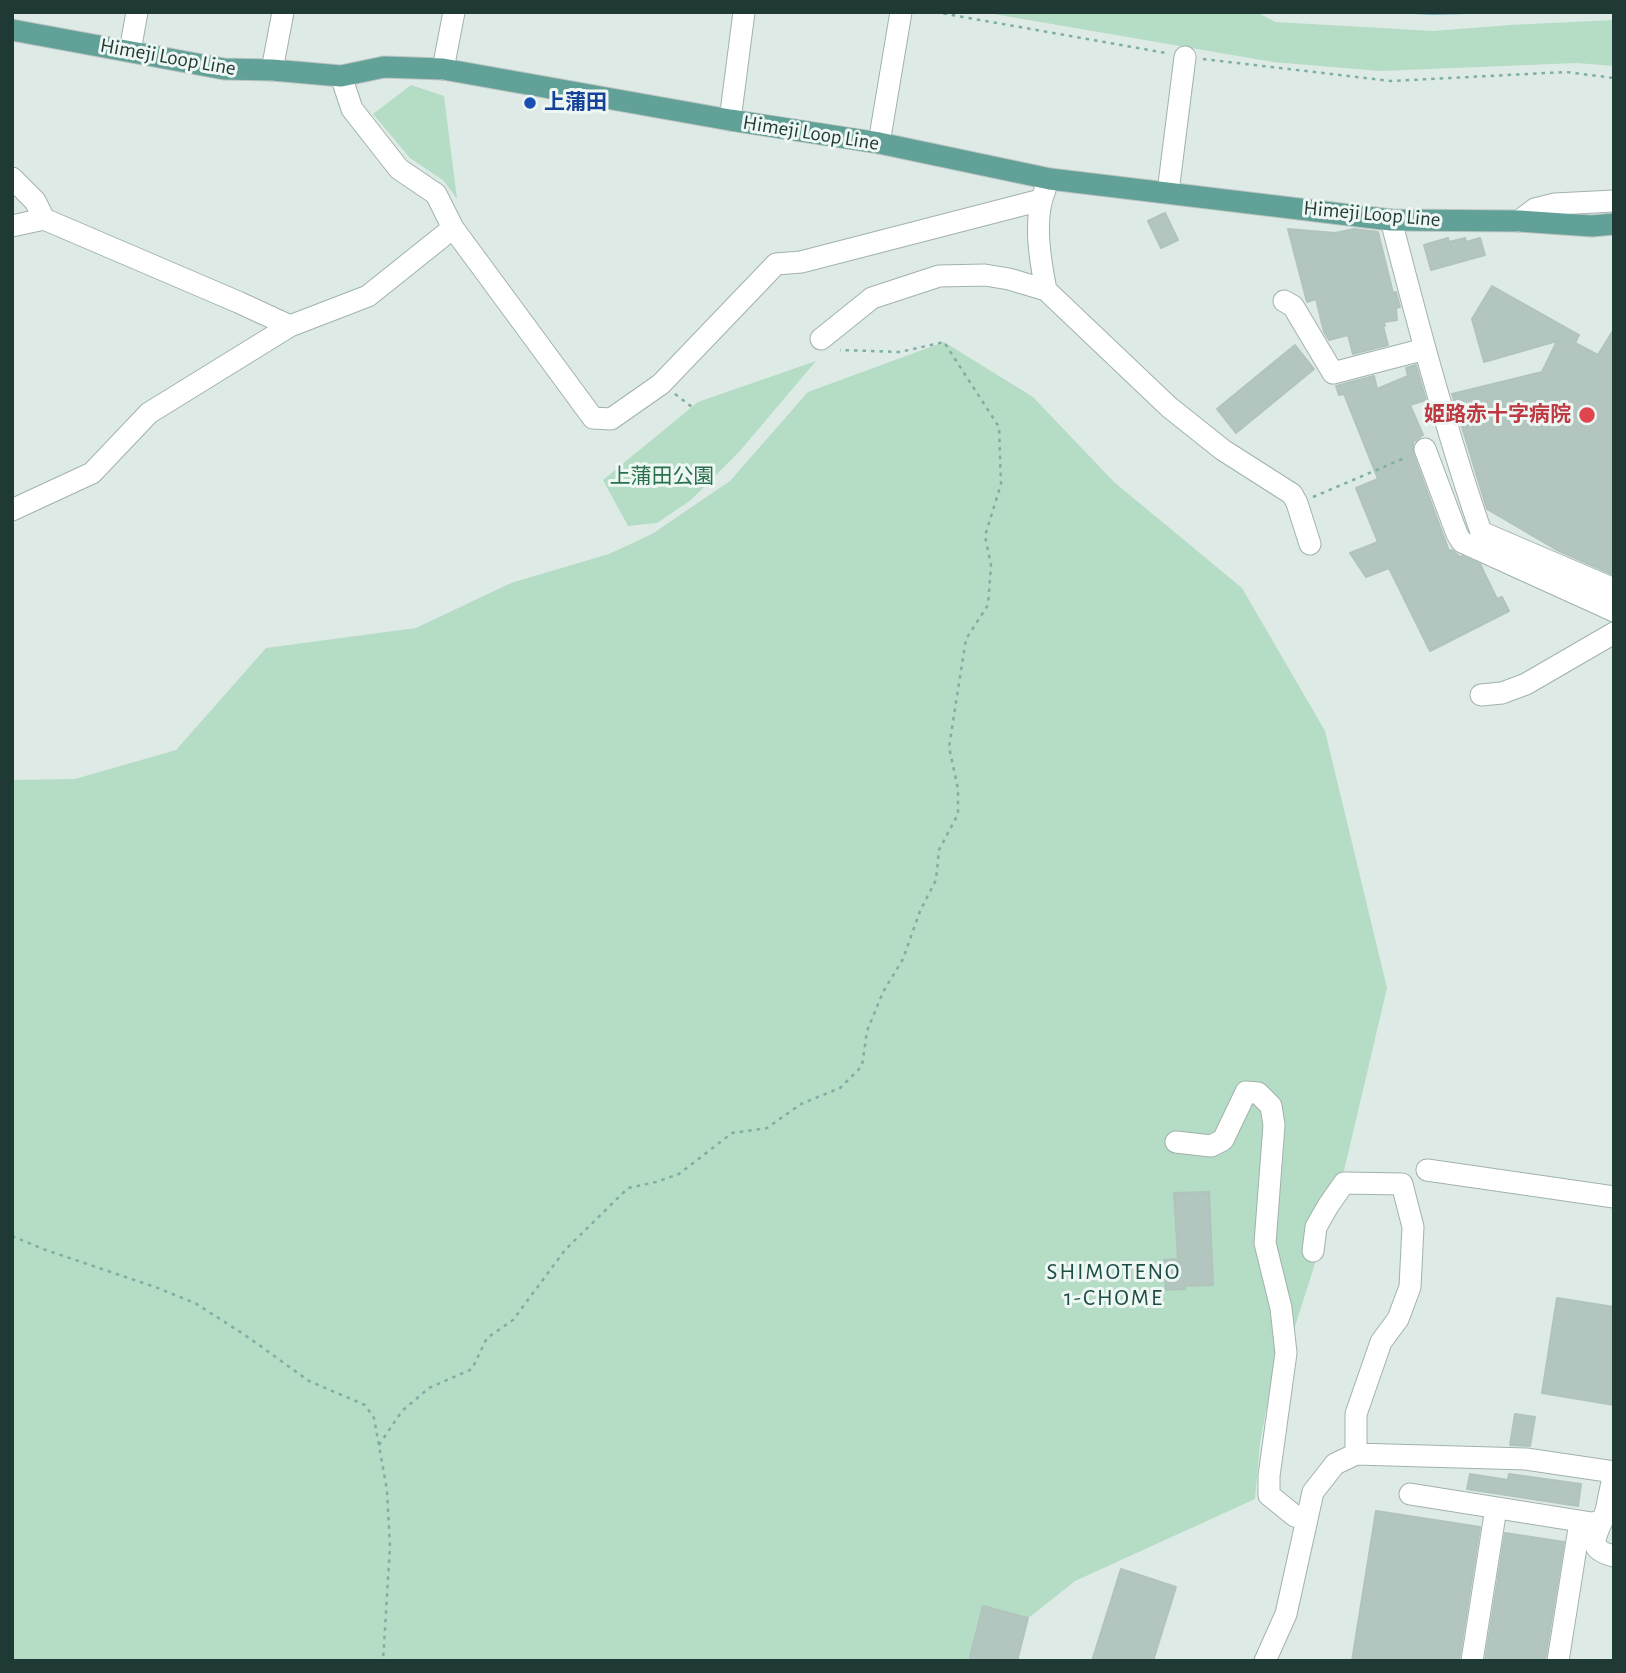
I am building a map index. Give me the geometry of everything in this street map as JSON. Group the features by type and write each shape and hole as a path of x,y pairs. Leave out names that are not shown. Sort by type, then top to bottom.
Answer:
{"main road":[{"name":"Himeji Loop Line","path":"12,30 224,69 341,76 384,67 443,69 879,144 1050,179 1391,220 1519,221 1592,226 1614,224"}],"street":[{"path":"130,51 137,12"},
{"path":"272,70 283,12"},
{"path":"443,69 454,12"},
{"path":"730,120 744,12"},
{"path":"879,144 901,12"},
{"path":"1168,192 1185,57"},
{"path":"341,76 352,109 399,169 436,194 453,228 593,418 611,419 661,384 776,264 801,262 1041,200"},
{"path":"12,178 35,201 44,219"},
{"path":"1046,290 1039,239 1041,200 1050,179"},
{"path":"1519,221 1535,209 1555,204 1614,201"},
{"path":"12,226 44,219 290,326"},
{"path":"1391,220 1457,461 1481,532 1614,589"},
{"path":"12,510 92,473 149,412 290,326 368,296 453,228"},
{"path":"821,339 872,298 940,276 985,275 1046,290 1169,407 1223,450 1292,494 1310,544"},
{"path":"1284,301 1293,306 1333,373 1425,349"},
{"path":"1425,449 1462,542 1614,611"},
{"path":"1482,695 1502,693 1526,684 1614,633"},
{"path":"1176,1143 1211,1146 1223,1140 1246,1091 1258,1093 1271,1106 1274,1125 1265,1243 1281,1308 1286,1353 1269,1476 1269,1495 1295,1516 1306,1519"},
{"path":"1427,1170 1614,1197"},
{"path":"1313,1251 1316,1227 1344,1183 1402,1184 1413,1227 1410,1287 1398,1320 1381,1342 1356,1414 1356,1454"},
{"path":"1265,1661 1286,1614 1312,1492 1335,1464 1356,1454 1526,1460 1614,1472 1606,1511 1595,1536 1601,1553 1614,1556"},
{"path":"1409,1494 1580,1522 1602,1521"},
{"path":"1472,1661 1496,1508"},
{"path":"1558,1661 1580,1522"}],"path":[{"path":"935,12 1185,57 1391,81 1566,72 1614,78"},
{"path":"379,1445 402,1411 429,1388 472,1369 487,1338 513,1320 565,1250 628,1188 679,1174 732,1133 767,1128 802,1104 840,1088 862,1066 867,1031 883,992 903,959 920,911 936,880 939,850 958,814 958,789 949,747 966,639 988,605 991,565 985,536 1001,484 999,427 944,341 900,352 840,350"},
{"path":"1297,503 1425,449"},
{"path":"12,1236 43,1250 195,1303 309,1381 365,1405 374,1418 387,1490 390,1547 383,1661"}],"green space":[{"path":"982,12 1257,12 1275,22 1433,31 1614,20 1614,66 1577,63 1380,71 1273,62"},
{"path":"411,85 444,96 457,199 444,181 410,158 373,114"},
{"path":"944,342 1033,397 1114,482 1242,588 1325,731 1387,988 1343,1175 1292,1336 1270,1390 1260,1443 1255,1499 1075,1581 982,1655 982,1661 12,1661 12,780 75,779 176,750 266,648 416,628 511,583 609,554 652,534 730,481 808,392"},
{"name":"上蒲田公園","path":"816,361 739,452 691,500 657,523 628,526 603,480 698,402"}],"water":[{"path":"1379,12 1543,12 1432,15"}],"building":[{"path":"1165,213 1178,240 1161,248 1148,221"},
{"path":"1288,229 1335,233 1354,229 1378,232 1393,293 1396,292 1400,307 1396,308 1397,320 1384,322 1388,345 1353,354 1348,335 1329,340 1324,332 1316,299 1307,302"},
{"path":"1448,238 1449,242 1465,238 1466,242 1480,238 1485,255 1431,270 1424,245"},
{"path":"1492,286 1579,335 1575,343 1598,355 1614,329 1614,575 1557,550 1487,509 1452,394 1542,372 1557,341 1484,362 1472,319"},
{"path":"1295,345 1314,369 1236,433 1217,409"},
{"path":"1416,365 1426,400 1410,405 1423,435 1413,442 1413,453 1449,551 1480,564 1497,599 1502,597 1509,611 1430,651 1389,568 1366,577 1350,553 1378,542 1356,488 1378,479 1344,394 1339,395 1336,386 1374,376 1377,389 1408,376 1406,368"},
{"path":"1209,1192 1213,1285 1166,1290 1164,1260 1178,1259 1174,1193"},
{"path":"1557,1298 1614,1307 1614,1405 1542,1393"},
{"path":"1515,1414 1535,1417 1530,1446 1510,1445"},
{"path":"1470,1474 1508,1480 1509,1474 1581,1484 1578,1506 1467,1489"},
{"path":"1376,1511 1480,1527 1459,1661 1352,1661"},
{"path":"1505,1533 1564,1542 1545,1661 1485,1661"},
{"path":"1121,1569 1176,1587 1153,1661 1092,1661"},
{"path":"983,1606 1028,1618 1017,1661 969,1661"}],"place":[{"name":"上蒲田","path":"530,103"},
{"name":"姫路赤十字病院","path":"1587,415"}],"district":[{"name":"SHIMOTENO 1-CHOME","path":"1114,1285"}]}
